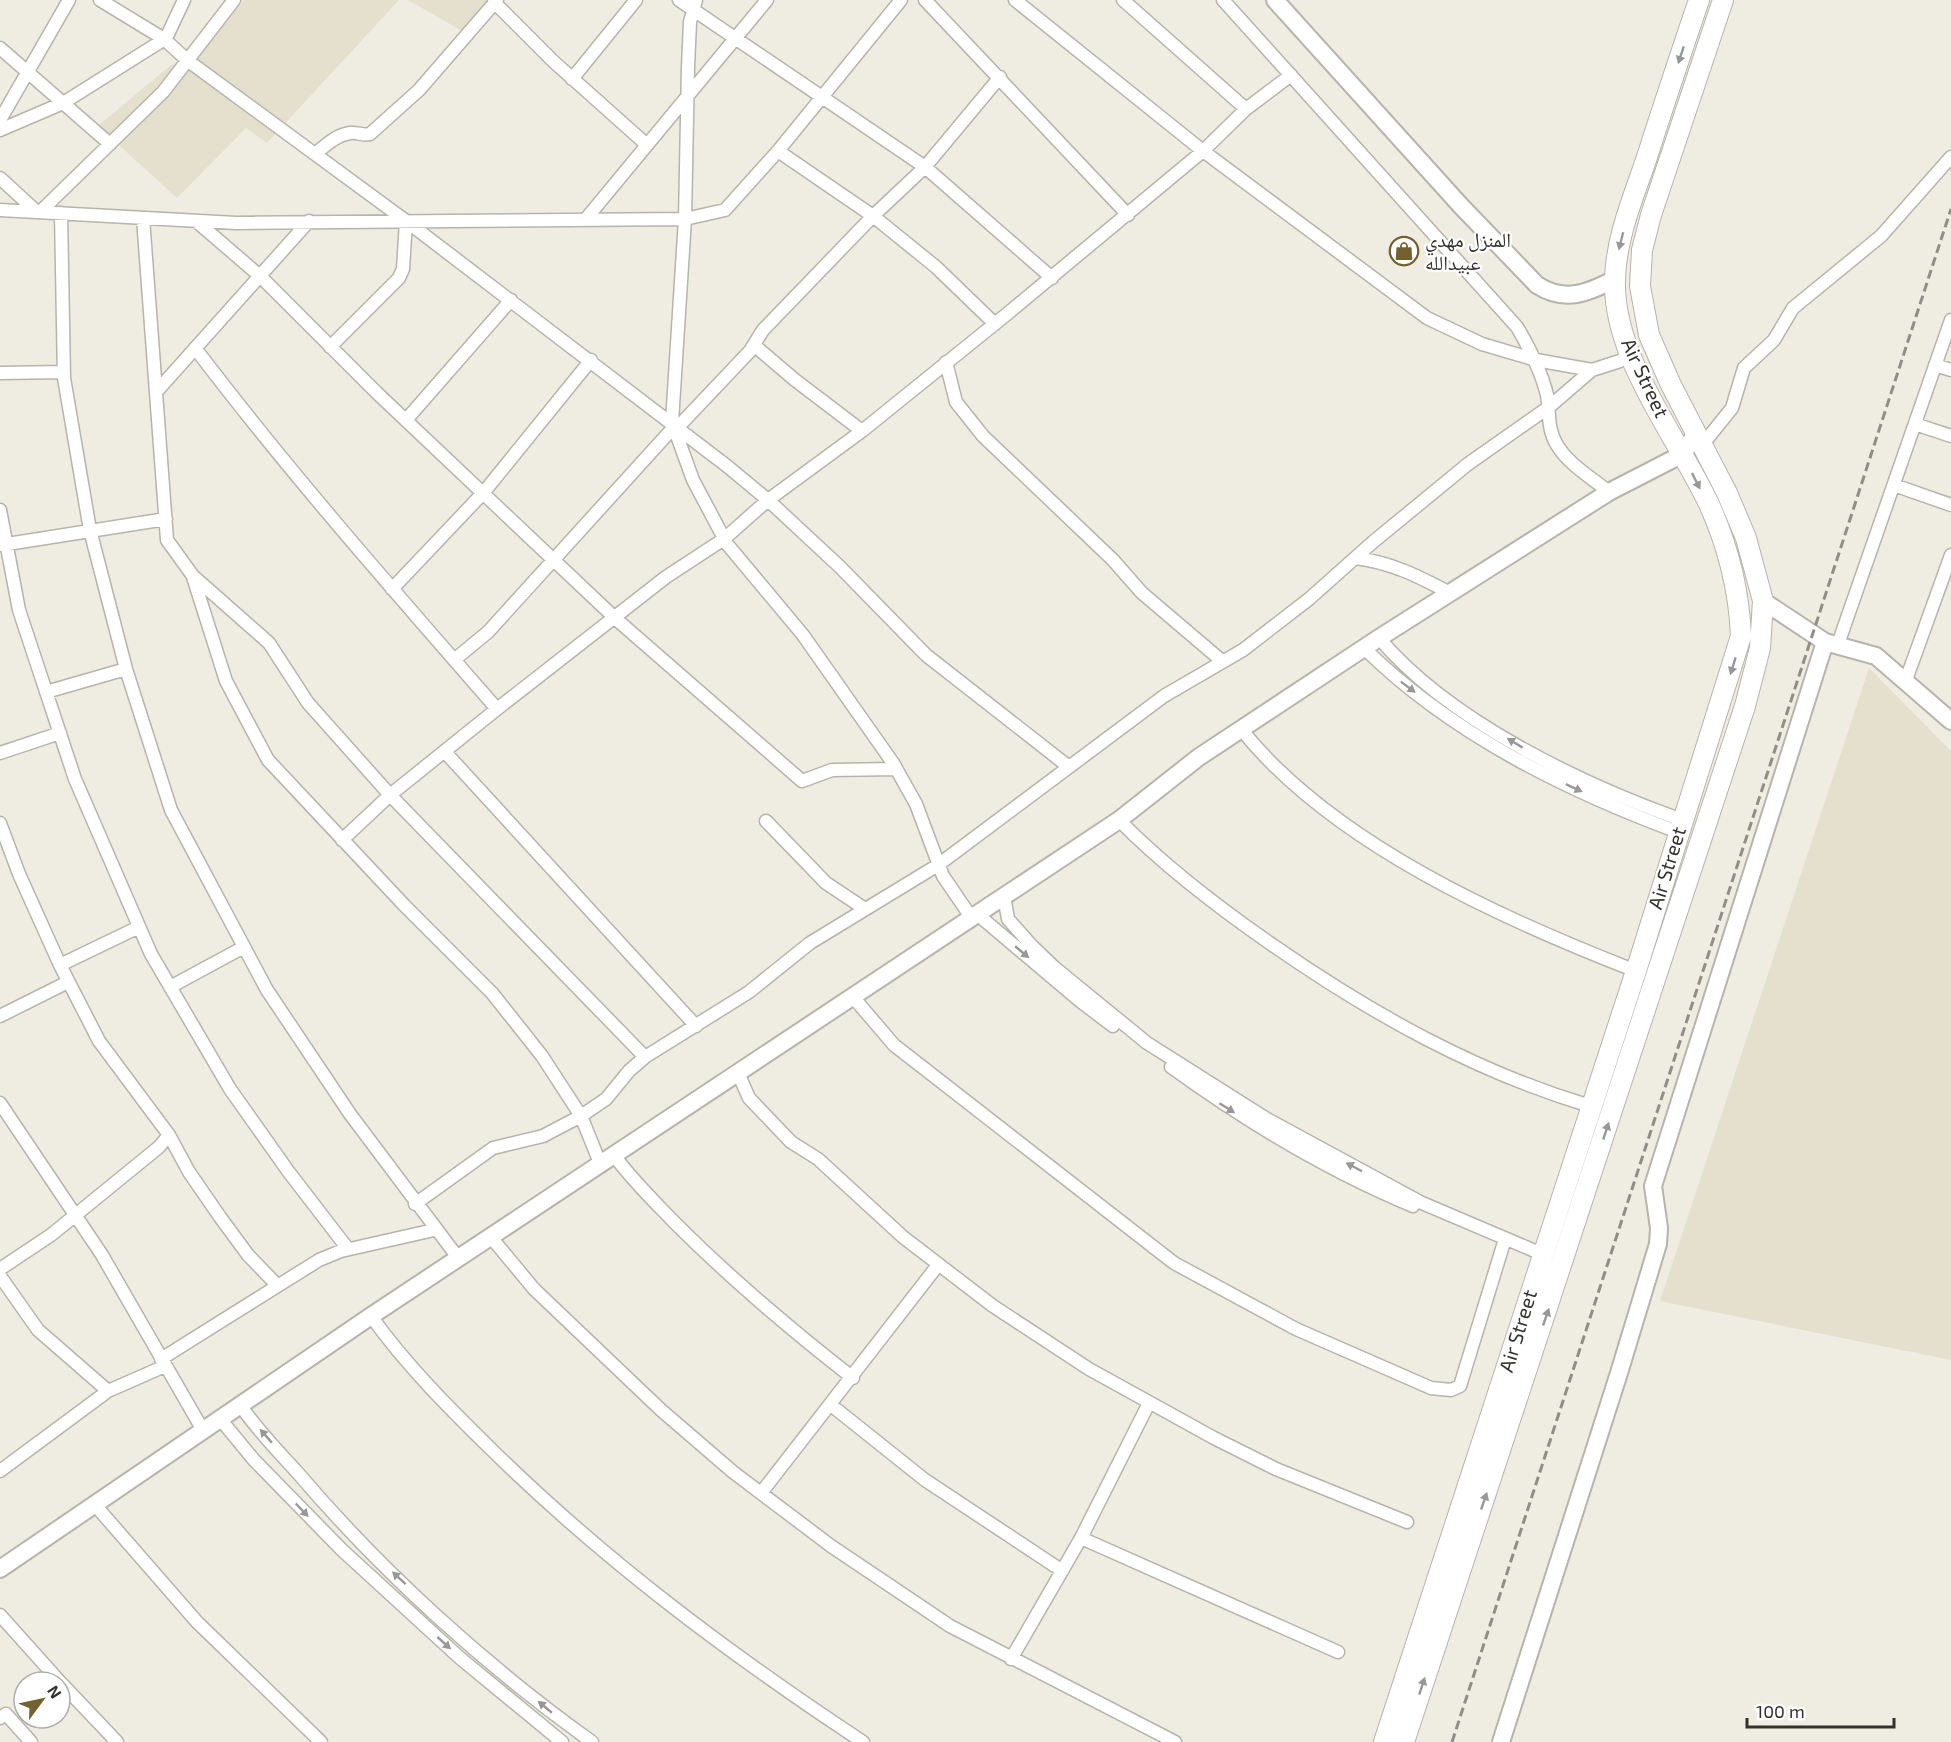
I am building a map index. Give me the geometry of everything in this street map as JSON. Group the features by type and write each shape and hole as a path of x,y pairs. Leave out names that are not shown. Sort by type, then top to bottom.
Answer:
{"main road":[{"name":"Air Street","path":"1384,1742 1636,971 1741,636 1738,588 1727,553 1709,505 1631,353 1622,327 1615,279 1628,213 1699,0"},
{"name":"Air Street","path":"1404,1742 1745,706 1760,648 1763,602 1746,538 1700,438 1666,376 1649,335 1643,309 1641,265 1651,215 1723,0"}],"street":[{"path":"0,120 69,0"},
{"path":"100,0 164,39 187,60 406,221 675,426 768,500 926,655 1069,767"},
{"path":"0,130 63,103 164,39 184,0"},
{"path":"39,212 163,92 234,0"},
{"path":"572,79 636,0"},
{"path":"679,0 694,5 736,38 821,98 925,167 1052,278"},
{"path":"585,220 767,0"},
{"path":"0,210 196,221 406,221 685,219 724,210 778,152 901,0"},
{"path":"925,0 1128,215"},
{"path":"1015,0 1203,151 1427,318 1482,344 1536,360 1592,370"},
{"path":"1123,0 1246,109"},
{"path":"1223,0 1517,327 1536,360 1549,406 1548,421 1558,448 1609,492"},
{"path":"1275,0 1461,206 1537,285 1548,292 1564,296 1588,293 1615,279"},
{"path":"315,154 336,137 351,132 364,136 370,134 419,90 496,1 572,79 647,145"},
{"path":"694,5 688,95 685,219 675,426 693,480 724,539 745,569 803,635 896,769 916,804 938,866 974,916 1080,1001 1220,1103 1286,1145 1396,1199 1483,1236 1503,1238"},
{"path":"0,48 110,144"},
{"path":"342,840 390,795 497,709 616,619 666,577 724,539 768,500 862,430 995,324 1203,151 1246,109 1291,75"},
{"path":"454,660 488,632 675,426 754,345 763,330 873,216 925,167 1000,77"},
{"path":"778,152 873,216 936,267 995,324"},
{"path":"0,1569 490,1236 1119,820 1199,757 1241,729 1609,492 1683,454 1732,408 1744,368 1774,340 1793,308 1881,236 1951,157"},
{"path":"0,178 39,212"},
{"path":"61,213 64,372 90,530 126,669 171,810 273,1000 350,1114 434,1230 459,1259"},
{"path":"143,218 167,540 193,576 269,643 308,703 390,795 645,1057"},
{"path":"196,221 260,276 330,347 616,619 802,781 832,770 896,769"},
{"path":"157,391 309,221"},
{"path":"330,347 399,278 403,269 406,221"},
{"path":"406,420 511,300"},
{"path":"1501,1742 1658,1244 1659,1228 1653,1186 1831,644 1894,485 1951,320"},
{"path":"754,345 795,380 862,430"},
{"path":"195,348 237,404 392,589 497,709"},
{"path":"415,1204 493,1148 543,1136 581,1116 606,1099 629,1071 645,1057 748,992 810,943 938,866 1164,696 1243,650 1300,606 1354,558 1468,464 1549,406 1592,370 1620,361 1631,353"},
{"path":"392,589 483,492 591,360"},
{"path":"946,362 956,402 983,436 1113,560 1142,593 1222,661"},
{"path":"1935,364 1951,370"},
{"path":"0,373 64,372"},
{"path":"1915,424 1951,436"},
{"path":"1894,485 1951,505"},
{"path":"0,510 3,545 19,610 46,692 75,779 139,927 170,987 237,1098 288,1171 348,1249"},
{"path":"3,545 166,519"},
{"path":"1906,680 1951,555"},
{"path":"1354,558 1401,568 1450,593"},
{"path":"193,576 226,681 246,723 268,760 342,840 492,993 542,1056 607,1158 772,1313 853,1378"},
{"path":"1763,602 1831,644 1876,656 1951,721"},
{"path":"1379,638 1406,667 1425,682 1529,751 1680,826"},
{"path":"1364,648 1418,694 1477,734 1564,783 1628,813 1680,826"},
{"path":"46,692 126,669"},
{"path":"1241,729 1264,758 1299,789 1407,864 1519,923 1636,971"},
{"path":"0,753 60,733"},
{"path":"445,752 696,1026"},
{"path":"1119,820 1149,851 1231,917 1354,999 1474,1063 1535,1089 1590,1106"},
{"path":"766,821 826,883 864,909"},
{"path":"0,824 19,874 60,966 99,1041 169,1135 189,1172 220,1217 248,1255 276,1284"},
{"path":"1004,896 1008,919 1031,945 1055,968 1147,1043 1266,1119 1422,1203 1542,1254"},
{"path":"60,966 139,927"},
{"path":"170,987 244,946"},
{"path":"0,1016 68,982"},
{"path":"853,997 894,1045 1174,1263 1296,1329 1431,1388 1451,1390 1460,1386 1503,1238"},
{"path":"738,1073 749,1098 791,1142 818,1159 887,1223 938,1265 1002,1312 1089,1369 1275,1469 1407,1522"},
{"path":"0,1102 4,1115 76,1215 119,1282 204,1432"},
{"path":"0,1269 76,1215 159,1147 169,1135"},
{"path":"0,1471 108,1392 163,1363 276,1284 319,1260 348,1249 434,1230"},
{"path":"490,1236 519,1273 550,1305 661,1410 761,1493 888,1586 950,1626 1175,1742"},
{"path":"761,1493 853,1378 938,1265"},
{"path":"0,1276 38,1330 108,1392"},
{"path":"371,1316 398,1352 448,1407 550,1506 598,1548 695,1626 863,1742"},
{"path":"1011,1659 1081,1538 1149,1403"},
{"path":"831,1405 924,1480 1061,1570"},
{"path":"242,1406 355,1538 471,1645 557,1717 592,1742"},
{"path":"221,1420 254,1460 342,1550 460,1658 562,1742"},
{"path":"94,1505 197,1622 321,1742"},
{"path":"1081,1538 1338,1652"},
{"path":"0,1615 49,1670"},
{"path":"72,1695 117,1742"},
{"path":"0,1718 6,1714 31,1742"}],"shaded area":[{"path":"244,0 399,0 267,143 246,128 177,198 98,126 171,65 188,63"},
{"path":"408,0 499,0 469,35"},
{"path":"1869,668 1951,751 1951,1360 1660,1301"}],"railway":[{"path":"1452,1742 1951,209"}],"place":[{"name":"المنزل مهدي عبيدالله","path":"1404,251"}]}
